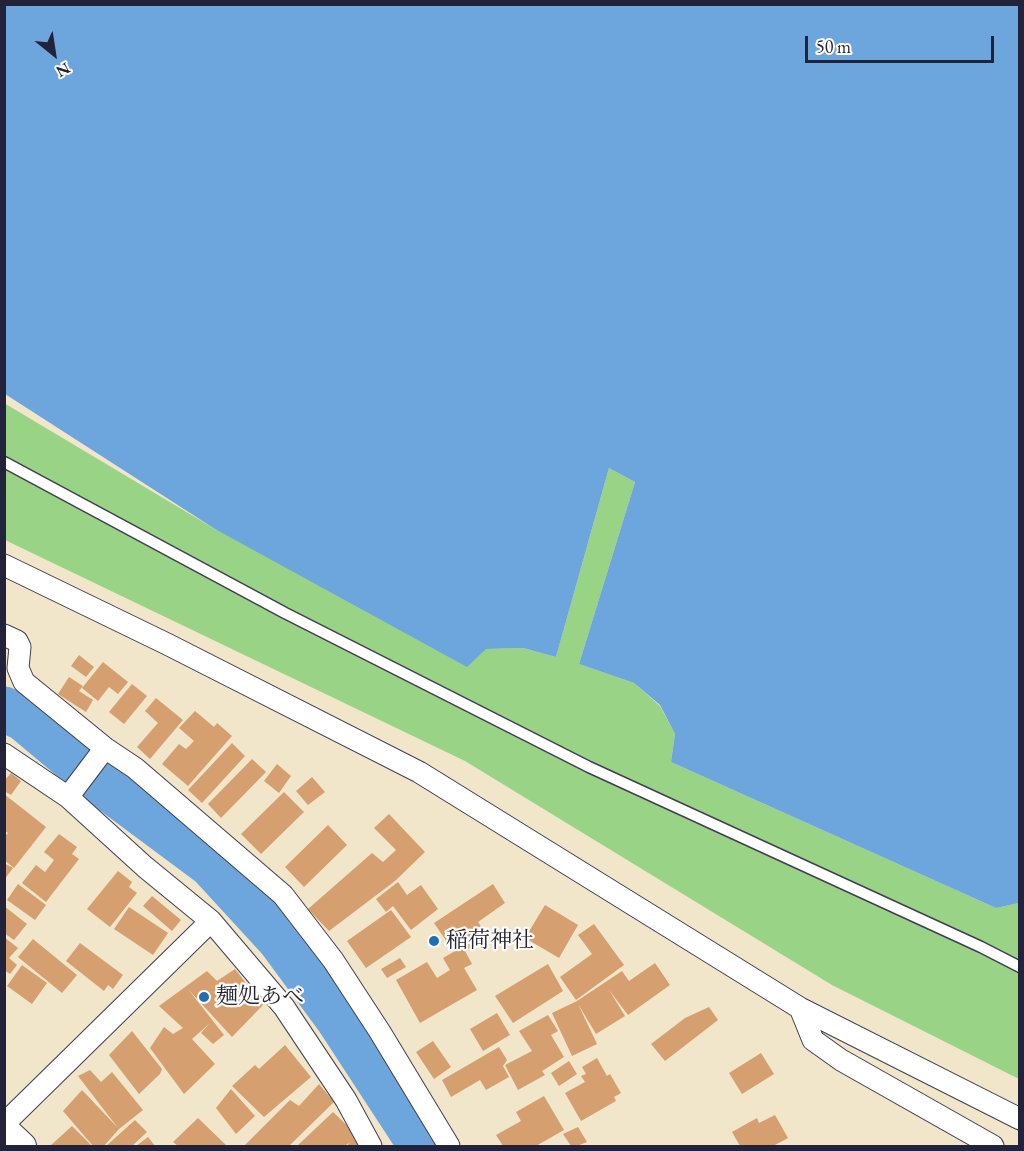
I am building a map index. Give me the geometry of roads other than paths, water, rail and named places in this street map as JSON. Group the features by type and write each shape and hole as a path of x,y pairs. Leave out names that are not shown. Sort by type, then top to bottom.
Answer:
{"street":[{"path":"4,565 167,644 419,772 800,1008 1020,1119"},
{"path":"4,635 17,641 20,647 18,668 24,682 105,748 135,768 283,895 333,960 449,1146"},
{"path":"68,797 105,748"},
{"path":"4,754 68,797 145,867 211,921 285,1007 346,1100 371,1146"},
{"path":"23,1146 4,1126 211,921"},
{"path":"800,1008 813,1040 840,1060 993,1146"}],"lane":[{"path":"4,462 285,612 589,766 970,942 1020,968"}],"water":[{"path":"4,5 1019,5 1019,903 996,908 671,762 675,734 660,705 634,683 579,664 635,482 609,468 556,657 523,648 486,649 467,667 215,529 5,394"}],"waterway":[{"path":"4,709 24,719 98,781 211,865 279,939 338,1019 421,1146"}],"place":[{"name":"稲荷神社","path":"434,941"},
{"name":"麺処あべ","path":"204,997"}]}
